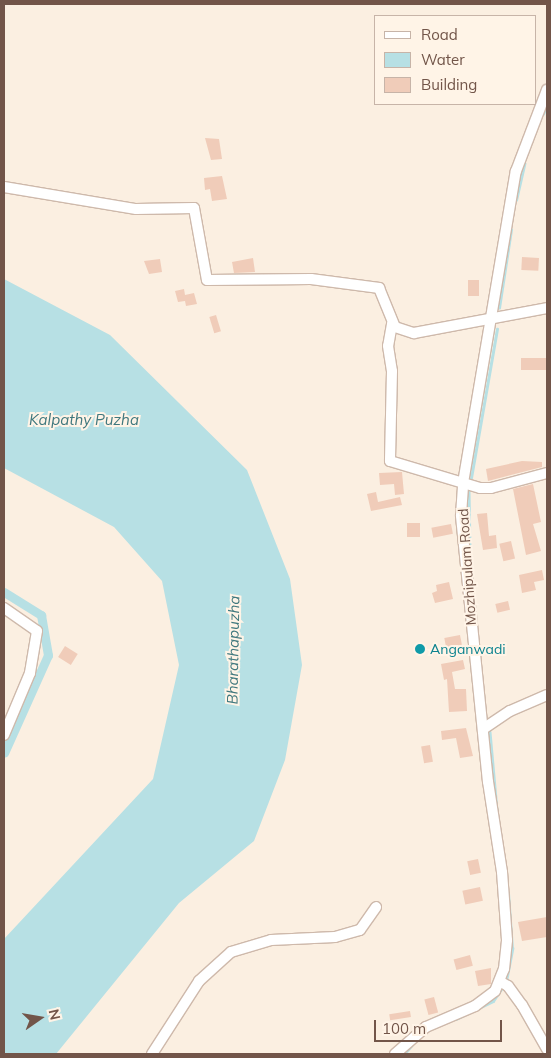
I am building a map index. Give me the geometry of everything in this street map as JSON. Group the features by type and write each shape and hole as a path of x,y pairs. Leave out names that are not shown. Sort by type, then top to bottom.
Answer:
{"street":[{"name":"Mozhipulam Road","path":"505,984 507,940 461,515 463,483 516,171 547,90"},
{"path":"4,187 136,209 194,208 207,280 311,279 380,288 395,327"},
{"path":"547,308 414,333 395,327 392,324 388,346 392,372 390,461 463,483 491,488 547,473"},
{"path":"4,608 37,631 30,673 4,735"},
{"path":"483,729 510,711 547,695"},
{"path":"152,1054 152,1048 199,981 231,952 271,940 335,937 360,930 376,907"},
{"path":"395,1054 402,1045 426,1026 476,1006 505,984 537,1026 547,1048"}],"water":[{"name":"Kalpathy Puzha","path":"4,279 110,335 247,470 290,579 302,665 285,760 254,841 179,903 56,1054 4,1054 4,939 153,779 179,665 162,581 114,527 4,468"}],"building":[{"path":"205,138 219,139 222,159 211,160"},
{"path":"222,176 227,199 212,201 210,189 205,190 204,178"},
{"path":"522,257 539,258 538,271 521,270"},
{"path":"253,258 255,272 234,273 232,262"},
{"path":"160,259 162,272 149,274 144,261"},
{"path":"468,280 479,280 479,296 468,296"},
{"path":"184,289 185,295 194,293 197,304 186,306 185,301 178,302 175,291"},
{"path":"216,315 221,331 214,333 209,317"},
{"path":"521,358 547,358 547,370 521,370"},
{"path":"522,461 542,462 542,467 488,481 486,469"},
{"path":"402,472 404,494 395,495 394,484 380,485 379,473"},
{"path":"533,484 541,522 533,524 541,551 526,555 513,489"},
{"path":"376,492 378,502 400,497 402,505 371,511 367,494"},
{"path":"487,513 489,536 496,535 497,548 483,550 477,514"},
{"path":"407,523 420,523 420,537 407,537"},
{"path":"451,524 453,534 433,538 431,528"},
{"path":"511,541 515,559 503,561 499,544"},
{"path":"542,570 544,580 534,582 536,590 522,593 519,575"},
{"path":"449,582 453,599 435,603 432,593 437,591 436,585"},
{"path":"508,601 510,610 497,613 495,604"},
{"path":"460,635 462,645 446,648 444,638"},
{"path":"65,646 78,654 71,665 58,657"},
{"path":"463,660 465,669 452,672 455,689 466,689 467,711 449,712 447,679 444,680 441,664"},
{"path":"466,728 473,756 460,758 456,738 442,740 441,731"},
{"path":"430,745 433,762 424,763 421,747"},
{"path":"478,859 481,873 470,875 467,861"},
{"path":"480,887 483,901 465,904 462,891"},
{"path":"547,917 547,937 522,941 518,922"},
{"path":"470,955 473,966 456,970 454,959"},
{"path":"491,968 491,984 478,986 475,971"},
{"path":"434,997 438,1012 428,1015 424,1000"},
{"path":"410,1011 411,1017 390,1020 389,1014"}],"waterway":[{"path":"543,114 547,105"},
{"path":"516,200 524,164"},
{"path":"499,308 511,230"},
{"path":"471,478 497,329"},
{"path":"469,492 470,551"},
{"path":"471,564 472,579"},
{"path":"4,592 41,615 48,655 4,753"},
{"path":"490,732 497,811"},
{"path":"506,981 512,949 508,893"},
{"path":"456,1019 493,1001 503,986"},
{"path":"404,1054 411,1046"}],"place":[{"name":"Anganwadi","path":"420,649"}],"water label":[{"name":"Bharathapuzha","path":"233,650"}]}
